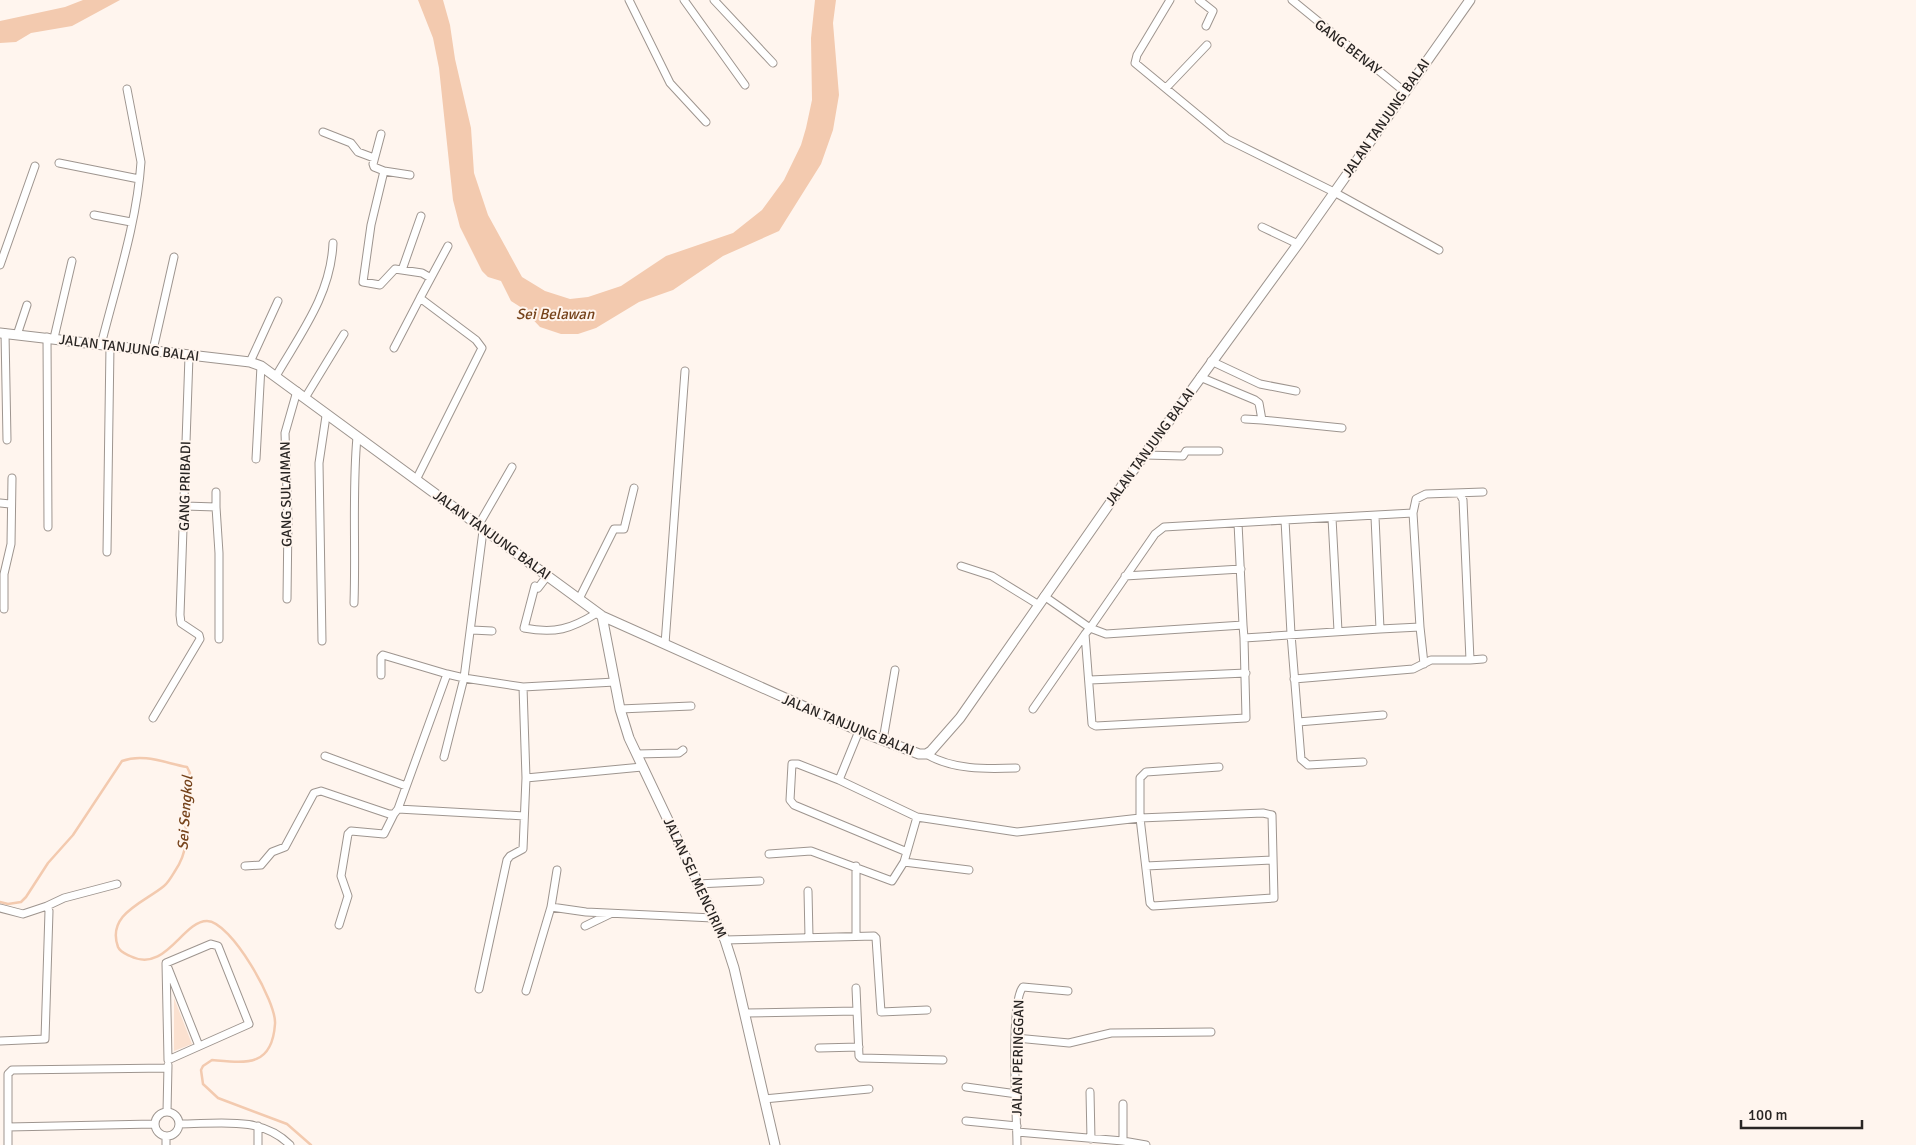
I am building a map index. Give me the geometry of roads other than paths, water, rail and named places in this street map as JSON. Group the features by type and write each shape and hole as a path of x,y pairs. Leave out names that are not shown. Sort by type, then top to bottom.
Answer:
{"street":[{"path":"629,0 670,83 706,122"},
{"path":"684,0 745,85"},
{"path":"714,0 773,63"},
{"path":"1170,0 1134,62 1227,138 1334,192 1439,250"},
{"path":"1199,0 1213,11 1206,26"},
{"name":"GANG BENAY","path":"1292,0 1405,92"},
{"name":"JALAN TANJUNG BALAI","path":"2,333 250,362 260,366 297,391 326,416 357,436 480,529 548,575 600,614 859,731 919,754 926,754 931,751 960,718 1044,596 1211,361 1298,244 1470,0"},
{"path":"1166,88 1207,44"},
{"path":"108,552 105,345 142,162 127,89"},
{"path":"323,132 352,143 358,152 374,158"},
{"path":"381,134 373,166 410,175"},
{"path":"59,163 139,179"},
{"path":"0,265 35,166"},
{"path":"384,170 371,225 363,282 380,285 393,270 422,273 429,277"},
{"path":"94,216 131,222"},
{"path":"402,270 421,216"},
{"path":"1262,227 1298,244"},
{"path":"276,376 321,300 329,275 332,243"},
{"path":"394,348 429,277 448,246"},
{"path":"153,350 174,257"},
{"path":"48,527 50,338 72,261"},
{"path":"416,480 482,348 476,340 420,298"},
{"path":"250,362 278,301"},
{"path":"17,334 27,305"},
{"path":"2,333 7,440"},
{"path":"305,398 344,334"},
{"name":"GANG PRIBADI","path":"153,718 200,641 199,635 181,622 180,615 189,356"},
{"path":"1211,361 1260,384 1296,391"},
{"path":"256,459 260,366"},
{"path":"665,644 685,371"},
{"path":"1200,377 1255,400 1259,403 1262,420"},
{"name":"GANG SULAIMAN","path":"287,599 288,519 285,433 297,391"},
{"path":"322,640 319,463 326,416"},
{"path":"1245,419 1342,428"},
{"path":"354,603 356,546 353,506 357,436"},
{"path":"1145,455 1182,456 1186,451 1219,451"},
{"path":"444,757 464,678 472,630 480,529 512,467"},
{"path":"4,609 4,574 11,544 10,504 12,478"},
{"path":"580,599 614,529 624,529 634,488"},
{"path":"216,492 219,553 219,639"},
{"path":"1424,664 1413,513 1416,499 1420,495 1483,492"},
{"path":"1460,494 1462,500 1470,660"},
{"path":"0,503 10,504"},
{"path":"185,506 216,507"},
{"path":"1033,709 1155,534 1164,527 1413,513"},
{"path":"1375,516 1380,629"},
{"path":"1332,518 1338,631"},
{"path":"1286,520 1291,634 1301,758 1304,763 1363,762"},
{"path":"1087,631 1092,724 1098,726 1244,718 1247,716 1238,522"},
{"path":"961,566 992,576 1039,605"},
{"path":"1125,576 1240,569"},
{"path":"548,575 538,588 535,586 524,628 566,629 600,614"},
{"path":"1044,596 1087,631 1106,634 1243,625"},
{"name":"JALAN SEI MENCIRIM","path":"600,614 620,709 637,754 724,940 746,1013 775,1145"},
{"path":"1244,638 1420,627"},
{"path":"472,630 492,631"},
{"path":"381,675 381,657 383,655 464,678 523,687 615,682"},
{"path":"1294,679 1413,669 1432,660 1482,659"},
{"path":"883,740 895,670"},
{"path":"1090,680 1246,673"},
{"path":"339,925 348,896 341,876 348,834 351,831 384,834 396,812 447,674"},
{"path":"479,989 507,860 522,849 526,778 523,687"},
{"path":"620,709 691,706"},
{"path":"1298,722 1382,715"},
{"path":"839,780 859,731"},
{"path":"637,754 679,753 683,750"},
{"path":"926,754 939,762 972,768 1016,768"},
{"path":"325,756 406,786"},
{"path":"907,852 794,804 790,800 791,767 795,763 839,780 917,817 1017,832 1140,818 1270,813 1273,817 1275,897 1272,900 1155,906 1150,903 1140,818 1139,787 1142,774 1146,772 1219,767"},
{"path":"526,778 642,767"},
{"path":"245,866 261,865 272,852 285,847 314,793 317,792 384,814 396,812 524,816"},
{"path":"769,854 811,851 856,866 892,881 904,862 917,817"},
{"path":"1146,866 1273,860"},
{"path":"904,862 969,870"},
{"path":"856,866 856,936"},
{"path":"526,991 551,907 557,870"},
{"path":"697,884 760,881"},
{"path":"0,908 24,914 64,898 117,884"},
{"path":"808,891 808,937"},
{"path":"0,1041 45,1039 47,906"},
{"path":"551,907 613,913 714,918"},
{"path":"585,926 613,913"},
{"path":"724,940 874,936 876,938 881,1012 927,1010"},
{"path":"8,1145 8,1074 12,1070 168,1064 199,1046 246,1028 250,1022 216,944 211,944 166,963"},
{"path":"166,963 199,1046"},
{"path":"166,963 167,1112"},
{"name":"JALAN PERINGGAN","path":"1017,1145 1015,1038 1018,996 1023,987 1068,991"},
{"path":"856,988 861,1058 943,1060"},
{"path":"746,1013 857,1011"},
{"path":"1015,1038 1069,1043 1111,1033 1211,1032"},
{"path":"819,1048 859,1047"},
{"path":"966,1087 1017,1094"},
{"path":"764,1099 869,1089"},
{"path":"1090,1092 1091,1139"},
{"path":"1123,1104 1123,1141"},
{"path":"167,1112 177,1117 179,1124 176,1132 166,1137 159,1134 154,1124 157,1117 167,1112"},
{"path":"966,1121 1146,1145"},
{"path":"8,1127 154,1124"},
{"path":"179,1124 258,1126 273,1130 290,1145"},
{"path":"258,1126 258,1145"},
{"path":"166,1137 166,1145"}],"water":[{"path":"83,0 120,0 72,26 31,33 16,42 0,43 0,21 65,7"},
{"name":"Sei Belawan","path":"418,0 443,0 471,128 474,173 488,215 522,277 545,291 570,299 588,297 621,286 666,256 733,233 762,210 784,180 801,145 806,128 812,100 811,38 815,0 836,0 833,23 839,95 833,130 821,164 779,231 723,256 673,290 639,302 596,328 578,334 561,334 540,327 522,308 511,301 501,281 488,277 482,271 460,227 453,200 439,68 433,38"}],"waterway":[{"name":"Sei Sengkol","path":"0,902 8,904 21,902 26,897 48,863 73,835 122,761 146,758 187,767 190,773 184,790 186,840 181,860 165,885 122,917 117,926 118,947 122,952 143,960 154,958 164,953 198,923 207,921 217,925 228,934 251,965 269,999 274,1014 273,1038 269,1049 255,1060 246,1062 212,1060 203,1066 201,1070 203,1084 218,1098 287,1124 311,1145"}]}
